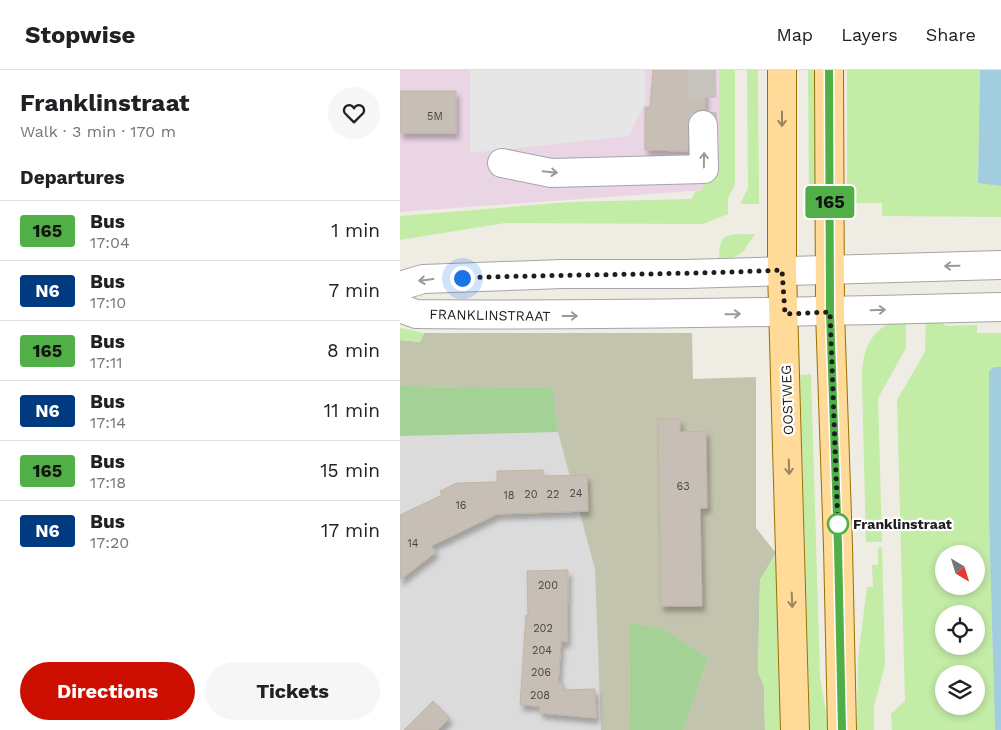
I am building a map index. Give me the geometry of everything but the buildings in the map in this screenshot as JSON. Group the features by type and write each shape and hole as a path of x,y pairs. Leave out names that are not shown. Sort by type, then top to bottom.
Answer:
{"main road":[{"name":"OOSTWEG","path":"782,70 782,270 785,314 795,730"},
{"path":"829,70 830,312 842,730"}],"street":[{"path":"502,163 551,173 704,169 703,125"},
{"path":"400,286 423,279 1001,265"},
{"name":"FRANKLINSTRAAT","path":"400,308 416,314 562,316 785,314 1001,307"}],"shaded area":[{"path":"400,70 719,70 720,189 400,212"},
{"path":"470,70 645,70 645,103 629,136 470,153"},
{"path":"424,333 692,333 693,379 756,377 756,528 776,553 760,580 758,672 764,686 765,730 683,730 708,658 664,629 629,623 630,730 601,730 595,569 558,432 553,388 400,386 400,340 420,342"},
{"path":"680,356 705,730 400,730 400,367"}],"green space":[{"path":"719,70 735,70 735,185 728,198 728,214 703,224 505,223 400,240 400,216 569,202 691,199 696,191 703,190 703,184 715,177 719,169"},
{"path":"747,70 758,70 759,204 740,204 748,188"},
{"path":"808,70 819,70 821,191 809,192"},
{"path":"847,70 980,70 978,182 1001,186 1001,217 882,216 882,203 847,203"},
{"path":"736,234 755,234 743,252 719,266 720,246 725,237"},
{"path":"906,316 906,348 878,398 882,542 866,542 862,369 867,348 877,332 884,326"},
{"path":"926,316 932,316 946,326 977,325 977,333 1001,333 1001,367 994,367 989,371 989,519 995,730 892,730 891,714 905,701 897,400 925,352"},
{"path":"400,328 424,333 420,342 400,340"},
{"path":"811,374 820,677 829,730 810,730 800,375"},
{"path":"400,386 553,388 558,432 400,436"},
{"path":"882,547 885,664 874,707 874,730 857,730 858,658 867,587 873,587 872,565 878,565 878,548"},
{"path":"776,553 779,561 784,730 765,730 764,686 758,672 760,580"},
{"path":"629,623 664,629 708,658 683,730 630,730"}],"water":[{"path":"980,70 1001,70 1001,186 978,183"},
{"path":"994,367 1001,367 1001,730 995,730 989,519 989,371"}],"tunnel":[{"path":"702,70 703,125"}],"bus line":[{"name":"165","path":"829,70 830,312 842,730"}],"place":[{"name":"Franklinstraat","path":"838,524"}],"route":[{"path":"462,278 562,274 686,274 782,270 785,314 830,312 838,528 838,524"}]}
